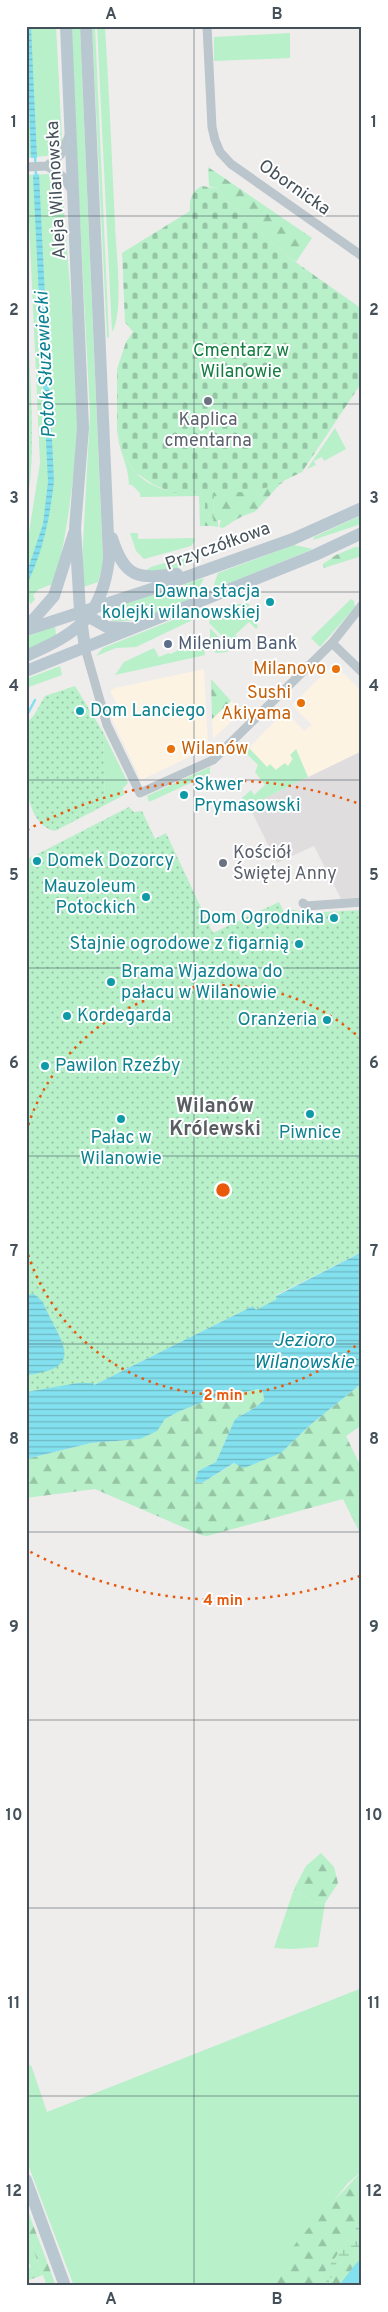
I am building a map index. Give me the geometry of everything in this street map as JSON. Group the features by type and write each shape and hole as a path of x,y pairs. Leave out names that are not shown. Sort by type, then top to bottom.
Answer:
{"main road":[{"name":"Aleja Wilanowska","path":"66,26 84,428 75,528 85,648"},
{"name":"Aleja Wilanowska","path":"86,26 109,528 108,570 97,606"},
{"name":"Przyczółkowa","path":"26,629 83,617 97,606 161,586 293,539 362,508"},
{"path":"26,629 54,596 75,528"},
{"path":"109,528 120,560 124,567 135,575 157,576 200,571"},
{"path":"26,671 316,556 362,533"},
{"path":"26,656 57,641 83,617 106,626 133,628"},
{"path":"26,2180 65,2286"}],"street":[{"name":"Obornicka","path":"207,26 214,140 220,152 231,164 362,256"},
{"path":"26,167 44,166 61,154 71,131"},
{"path":"44,166 62,176 74,194"},
{"path":"85,648 107,725 140,793 212,760 332,642 362,605"},
{"path":"332,642 362,672"},
{"path":"303,903 306,906 362,902"}],"shaded area":[{"path":"334,664 362,692 362,751 308,777 296,749 288,766 281,765 276,770 267,767 249,748 285,711 304,731 312,725 292,705"},
{"path":"204,669 208,743 203,745 204,750 141,780 109,713 109,708 117,704 110,691 115,688"},
{"path":"231,701 242,711 213,739 212,719"},
{"path":"362,751 362,897 341,899 314,846 277,863 249,806"}],"green space":[{"path":"26,26 56,26 62,141 55,155 26,158"},
{"path":"70,26 80,26 103,563 98,582 83,587 82,564 90,414"},
{"path":"92,26 95,26 109,338 107,337"},
{"path":"97,26 105,26 118,265 118,311 112,332"},
{"path":"290,33 290,58 214,61 214,37"},
{"path":"208,167 312,238 296,262 226,200 219,189 209,186"},
{"path":"51,174 61,182 63,195 74,344 77,434 69,510 58,566 53,584 39,589 33,595 35,599 31,604 29,601 26,602 26,552 40,463 27,175"},
{"name":"Cmentarz w Wilanowie","path":"202,186 219,189 226,200 287,256 362,309 362,382 302,472 273,486 249,492 214,492 213,526 205,526 205,493 174,493 154,485 135,472 123,454 117,430 117,369 126,342 133,332 125,322 122,253 190,211 192,196"},
{"path":"26,348 29,348 32,449 26,510"},
{"path":"335,428 346,449 324,461 322,457 314,461 316,465 307,469"},
{"path":"117,430 128,462 147,482 159,488 172,491 205,493 205,526 200,526 199,496 140,497 140,493 132,485 129,485"},
{"path":"284,481 254,512 238,518 223,528 219,527 221,520 218,520 218,527 213,526 214,492 258,489"},
{"path":"362,515 362,524 313,540 314,537"},
{"path":"130,533 138,533 138,539 194,538 195,541 191,546 144,559 136,551"},
{"path":"294,545 313,549 212,590 218,573"},
{"path":"355,547 362,547 362,556 324,568 323,564 336,555"},
{"path":"194,554 199,561 168,571 143,572 151,567"},
{"path":"204,578 198,590 198,595 164,610 138,619 125,621 113,621 104,617 116,607"},
{"path":"351,599 354,601 355,607 320,647 311,638"},
{"path":"244,603 249,604 258,627 256,629 249,622 235,635 239,640 232,646 209,623 213,613 218,608"},
{"path":"203,608 203,615 136,647 116,648 96,656 103,648"},
{"path":"55,626 56,635 26,651 26,637"},
{"path":"210,628 231,649 227,652 216,653 210,647"},
{"path":"196,640 196,644 189,647 190,651 204,648 205,655 115,675 124,662 154,648 159,657 171,654"},
{"path":"60,666 62,675 26,688 26,679"},
{"path":"211,679 231,701 212,719"},
{"path":"75,686 103,732 105,805 55,831 43,825 35,815 30,801 25,768 26,724 34,715 45,696"},
{"path":"103,732 128,783 123,788 124,795 105,805"},
{"path":"249,748 267,767 270,764 276,770 285,763 288,766 293,759 290,755 296,749 308,777 249,806 242,798 251,790 254,795 265,785 255,772 258,765 245,752"},
{"path":"210,767 210,774 149,802 147,796"},
{"path":"129,807 134,812 142,811 155,839 166,833 213,933 279,902 284,912 290,909 307,913 362,910 362,1252 276,1295 278,1299 256,1311 253,1306 94,1385 26,1392 26,860"},
{"path":"362,1383 362,1425 346,1436 362,1469 362,1537 343,1499 207,1536 95,1489 26,1498 26,1459 91,1443 140,1439 165,1419 211,1399 240,1391 258,1389 263,1392 264,1400 235,1419 216,1462 198,1471 195,1482 202,1483 235,1463 281,1453 309,1426"},
{"path":"321,1853 334,1867 338,1883 325,1903 312,1902 294,1889 306,1866"},
{"path":"294,1889 312,1902 325,1903 318,1947 274,1948"},
{"path":"362,1988 362,2171 348,2183 266,2286 74,2286 26,2159 26,2067 31,2065 47,2112"},
{"path":"362,2171 362,2220 315,2286 266,2286 301,2236"},
{"path":"26,2206 56,2286 47,2286 43,2275 26,2281 26,2273 40,2268 26,2230"},
{"path":"362,2220 362,2254 342,2261 329,2281 329,2286 315,2286"},
{"path":"26,2230 40,2268 26,2273 26,2269 31,2267 26,2256"},
{"path":"362,2254 362,2286 329,2286 329,2281 342,2261"}],"water":[{"path":"26,26 31,26 37,158 31,158"},
{"path":"39,174 54,481 45,534 33,572 27,584 26,575 43,524 48,482 33,175"},
{"name":"Jezioro Wilanowskie","path":"362,1252 362,1383 309,1426 281,1453 244,1468 234,1463 202,1483 195,1482 198,1471 216,1462 235,1419 264,1400 263,1392 258,1389 211,1399 180,1411 165,1419 157,1431 140,1439 91,1443 26,1459 26,1392 78,1383 93,1383 94,1385 253,1306 256,1310 277,1299 276,1296"},
{"path":"34,1294 42,1301 62,1342 64,1352 63,1360 57,1366 45,1372 26,1375 26,1295"}],"waterway":[{"name":"Potok Służewiecki","path":"35,155 36,177"},
{"name":"Potok Służewiecki","path":"26,717 35,700"},
{"path":"348,2286 362,2268"}],"place":[{"name":"Kaplica cmentarna","path":"208,401"},
{"name":"Dawna stacja kolejki wilanowskiej","path":"270,602"},
{"name":"Milenium Bank","path":"168,644"},
{"name":"Milanovo","path":"336,669"},
{"name":"Sushi Akiyama","path":"301,703"},
{"name":"Dom Lanciego","path":"80,711"},
{"name":"Wilanów","path":"171,749"},
{"name":"Skwer Prymasowski","path":"184,795"},
{"name":"Domek Dozorcy","path":"37,861"},
{"name":"Kościół Świętej Anny","path":"223,863"},
{"name":"Mauzoleum Potockich","path":"146,897"},
{"name":"Dom Ogrodnika","path":"334,918"},
{"name":"Stajnie ogrodowe z figarnią","path":"299,944"},
{"name":"Brama Wjazdowa do pałacu w Wilanowie","path":"111,982"},
{"name":"Kordegarda","path":"67,1016"},
{"name":"Oranżeria","path":"327,1020"},
{"name":"Pawilon Rzeźby","path":"45,1066"},
{"name":"Piwnice","path":"310,1114"},
{"name":"Pałac w Wilanowie","path":"121,1119"}],"district":[{"name":"Wilanów Królewski","path":"215,1118"}]}
